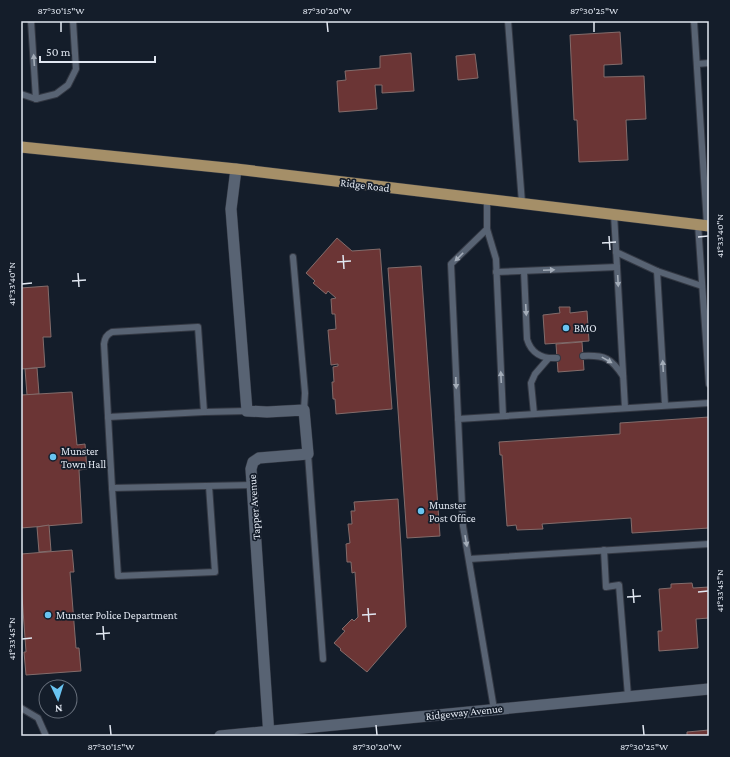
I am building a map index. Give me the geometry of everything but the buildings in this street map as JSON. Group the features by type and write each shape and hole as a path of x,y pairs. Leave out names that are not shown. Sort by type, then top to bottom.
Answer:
{"main road":[{"name":"Ridge Road","path":"21,147 236,169 705,225"}],"street":[{"path":"236,169 231,209 247,411 268,412 304,410 308,454"},
{"name":"Tapper Avenue","path":"269,734 251,469 253,462 259,458 308,454"},
{"name":"Ridgeway Avenue","path":"220,736 269,734 494,709 709,689"}],"lane":[{"path":"31,21 36,98"},
{"path":"21,94 36,98 56,94 68,85 76,70 73,21"},
{"path":"508,21 522,203"},
{"path":"694,21 705,225 702,286 709,384"},
{"path":"697,64 709,63"},
{"path":"487,199 487,229 496,259 503,416"},
{"path":"614,214 625,408"},
{"path":"487,229 451,264 463,526 494,709"},
{"path":"616,252 657,271 702,286"},
{"path":"293,257 305,393 304,410"},
{"path":"496,272 617,267"},
{"path":"524,271 527,339 531,349 541,356 548,359 557,358"},
{"path":"657,271 665,405"},
{"path":"204,412 198,327 112,332 108,334 105,338 104,344 118,576 215,572 210,486"},
{"path":"583,356 605,357 612,362 623,377"},
{"path":"534,414 531,382 535,374 548,359"},
{"path":"458,419 709,403"},
{"path":"108,417 247,411"},
{"path":"308,454 322,659"},
{"path":"112,488 252,485"},
{"path":"469,559 709,544"},
{"path":"604,550 606,587 619,585 628,696"},
{"path":"21,708 38,718 46,736"}],"place":[{"name":"BMO","path":"566,328"},
{"name":"Munster Town Hall","path":"53,457"},
{"name":"Munster Post Office","path":"421,511"},
{"name":"Munster Police Department","path":"48,615"}]}
